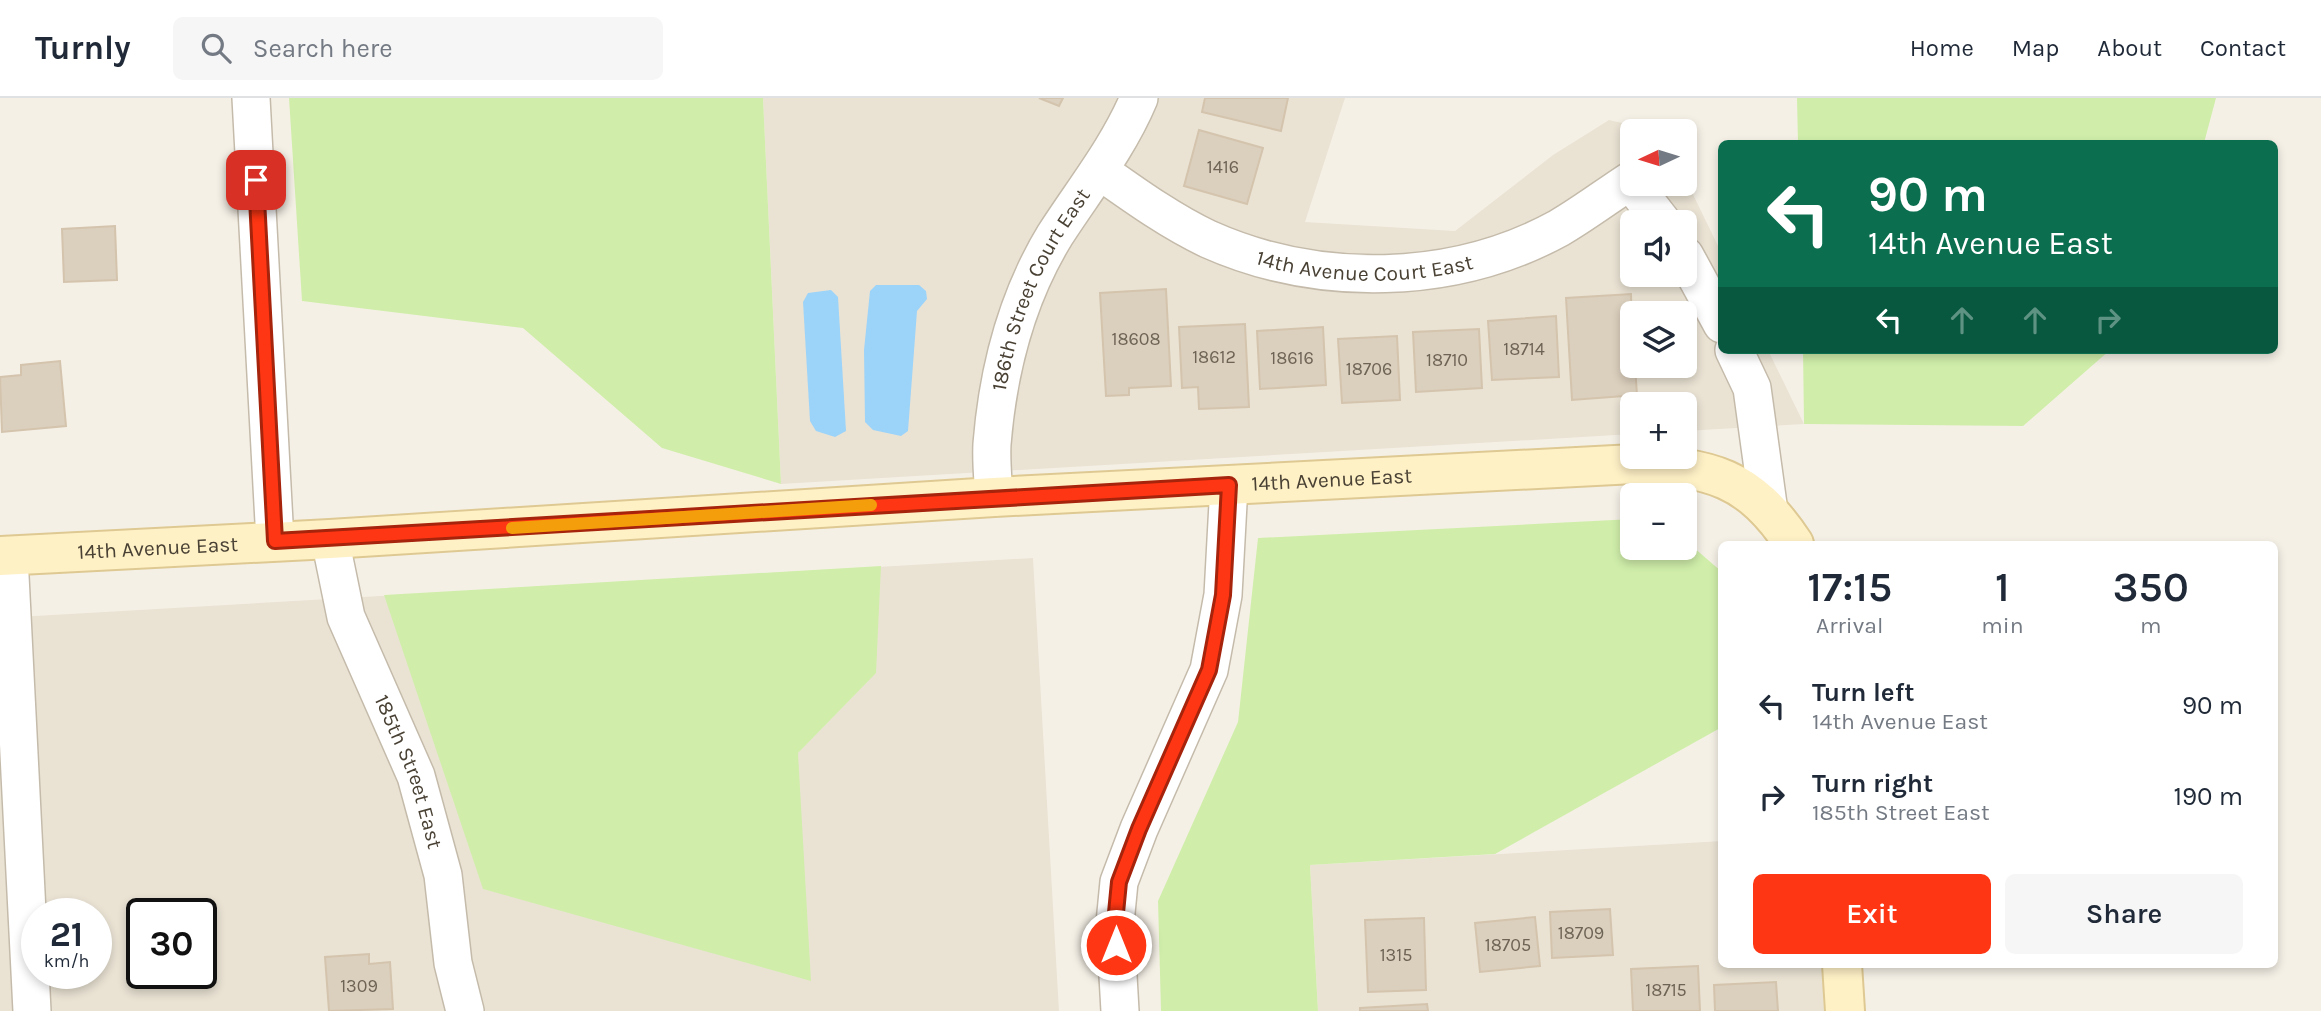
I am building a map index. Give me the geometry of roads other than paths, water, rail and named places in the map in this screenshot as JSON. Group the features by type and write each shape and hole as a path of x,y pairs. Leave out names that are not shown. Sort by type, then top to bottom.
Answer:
{"street":[{"path":"251,98 275,541"},
{"name":"186th Street Court East","path":"994,497 992,446 1002,369 1013,324 1025,291 1055,236 1100,171 1139,98"},
{"name":"14th Avenue Court East","path":"1100,171 1137,197 1207,238 1229,247 1287,265 1369,275 1455,267 1514,248 1559,228 1630,181 1653,210"},
{"path":"1697,278 1718,317"},
{"path":"1736,354 1752,388 1769,512"},
{"name":"14th Avenue East","path":"5,556 330,539 994,497 1646,465 1681,467 1729,481 1758,499 1792,541"},
{"path":"1120,1011 1115,923 1119,882 1139,829 1209,670 1223,595 1229,485"},
{"name":"185th Street East","path":"330,539 346,617 416,776 443,875 453,963 465,1011"},
{"path":"5,556 32,1011"},
{"path":"1842,968 1845,1011"}],"water":[{"path":"876,285 919,285 926,291 927,299 917,311 908,431 901,436 873,430 865,422 864,350 870,291"},
{"path":"831,290 838,297 846,431 835,437 816,431 810,421 803,302 808,293"}]}
